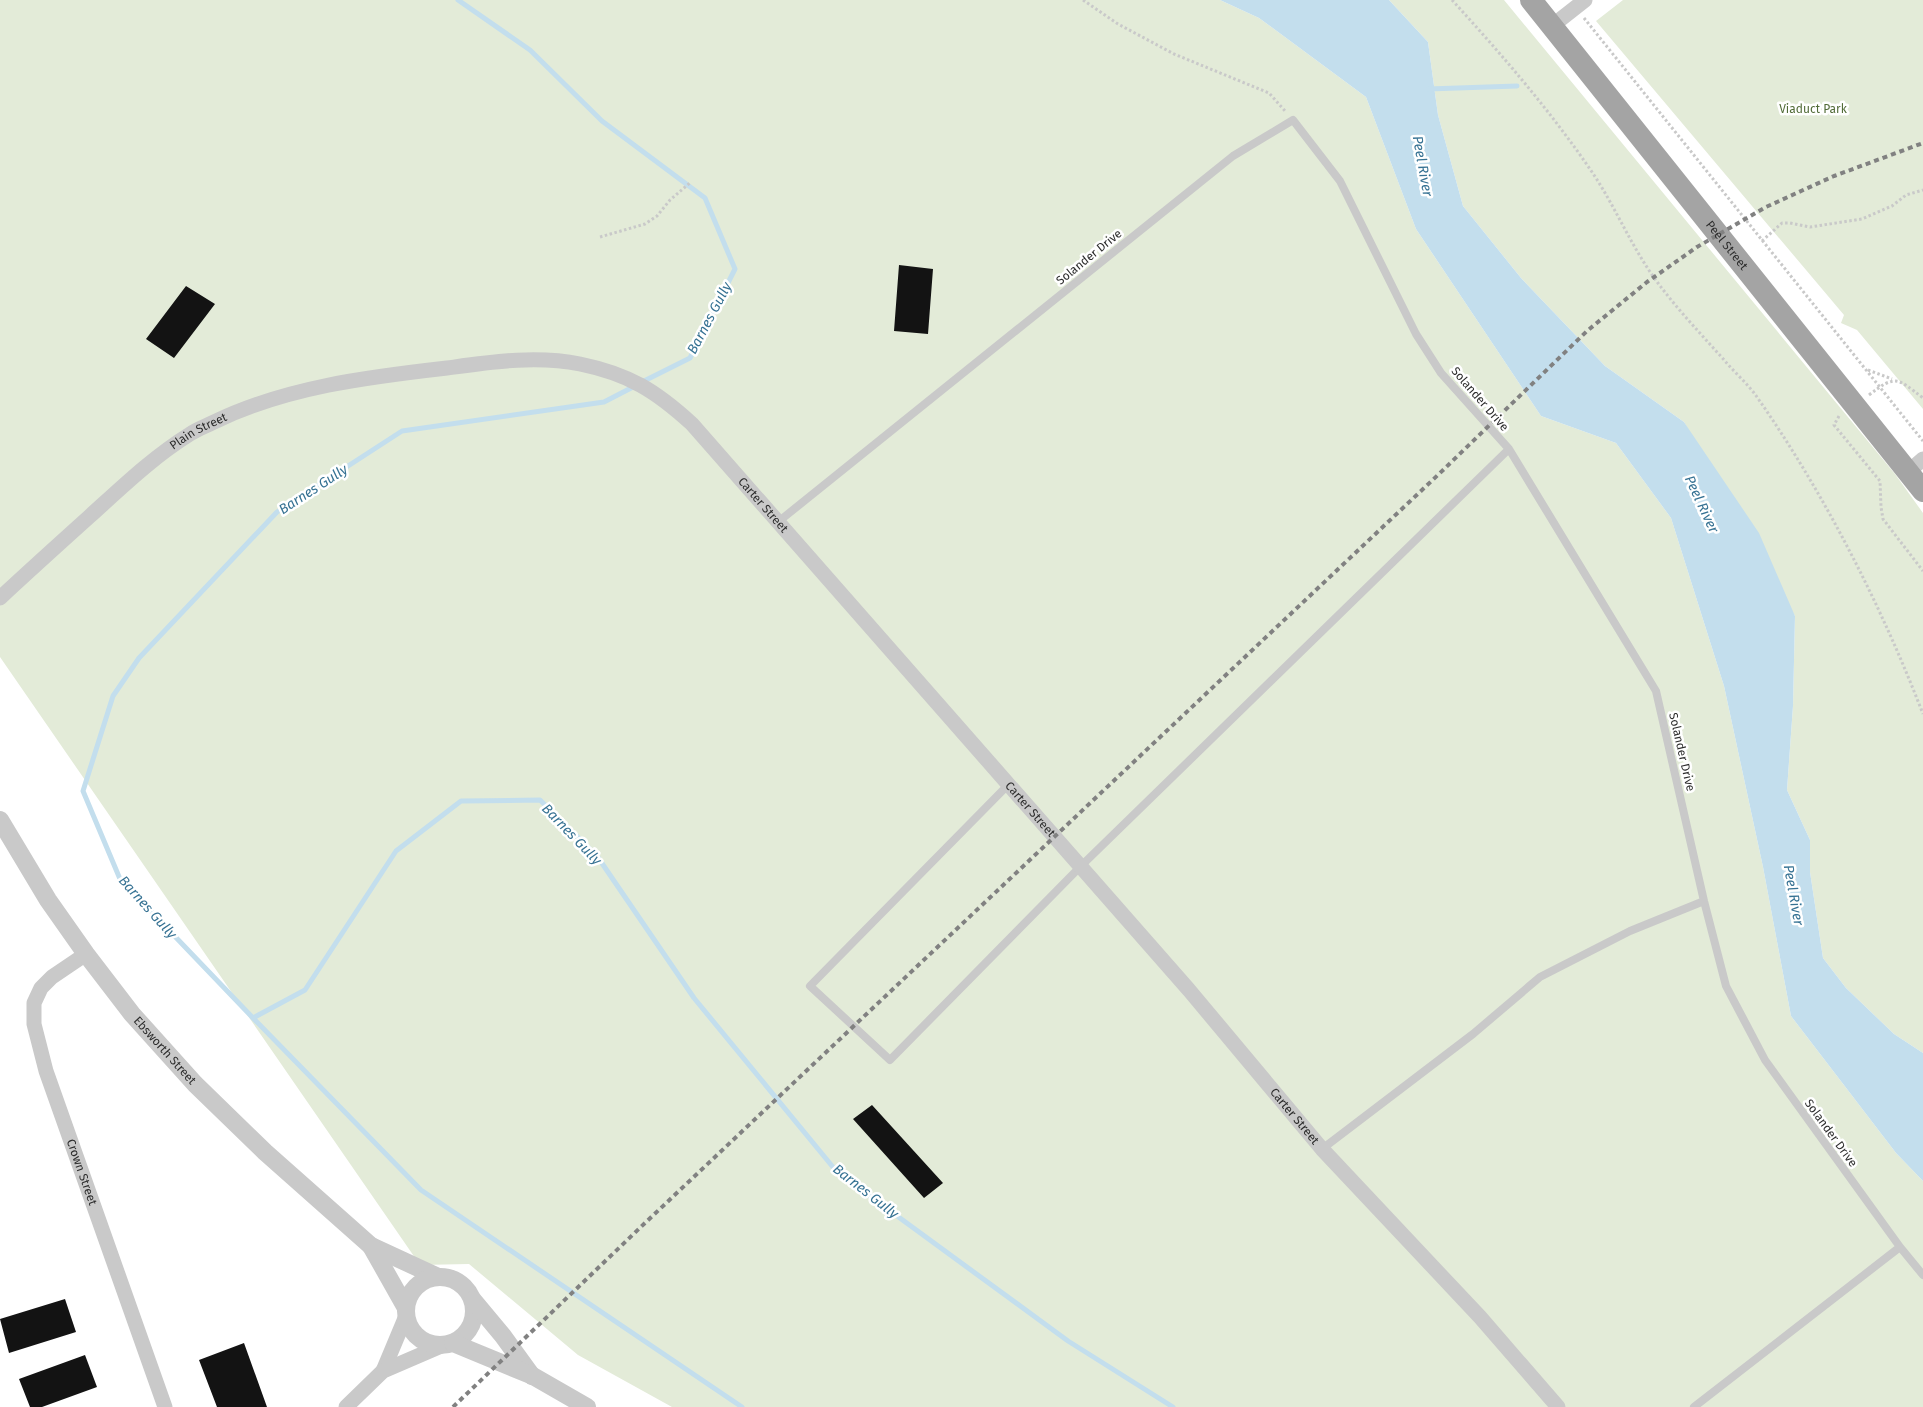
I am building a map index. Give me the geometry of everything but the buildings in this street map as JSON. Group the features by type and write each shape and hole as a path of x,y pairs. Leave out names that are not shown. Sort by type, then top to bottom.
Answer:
{"main road":[{"name":"Peel Street","path":"1531,0 1854,405 1915,466 1923,491"}],"street":[{"path":"1552,26 1580,4"},
{"name":"Carter Street","path":"425,370 518,360 545,360 578,364 605,370 652,390 692,424 804,554 1189,990 1322,1149 1480,1317 1558,1407"},
{"name":"Plain Street","path":"0,598 147,464 191,433 238,410 291,394 425,370"},
{"name":"Plain Street","path":"0,590 17,582"},
{"name":"Ebsworth Street","path":"0,820 34,877 86,954 132,1014 195,1084 265,1152 371,1246 438,1276"},
{"name":"Crown Street","path":"86,954 52,976 41,988 34,1004 34,1024 46,1071 165,1407"},
{"name":"Ebsworth Street","path":"371,1246 406,1312"},
{"path":"384,1371 406,1312 408,1298 419,1283 438,1276 460,1282 468,1290 473,1300 533,1376 565,1402 587,1407"},
{"path":"346,1407 384,1371 462,1338 474,1321 475,1310 473,1300"},
{"path":"406,1312 409,1325 414,1334 426,1342 447,1344 533,1376"}],"lane":[{"name":"Solander Drive","path":"778,522 1233,156 1293,120 1340,181 1416,334 1441,374 1509,449 1656,691 1704,901 1726,986 1765,1060 1900,1248 1923,1275"},
{"path":"1008,785 810,986 890,1060 1080,866 1509,449"},
{"path":"1322,1149 1473,1034 1540,976 1630,931 1704,901"},
{"path":"1694,1407 1900,1248"}],"path":[{"path":"1083,0 1118,24 1174,54 1269,93 1293,120"},
{"path":"1452,0 1519,77 1597,179 1653,276 1681,314 1755,394 1802,469 1855,564 1902,661 1923,714"},
{"path":"1580,4 1762,241 1923,441"},
{"path":"600,237 645,224 657,216 670,200 691,182"},
{"path":"1762,241 1782,223 1790,222 1810,227 1862,219 1892,206 1906,195 1923,190"},
{"path":"1864,368 1899,380 1923,398"},
{"path":"1895,380 1891,380 1854,405 1838,417 1834,425 1880,481 1880,507 1883,519 1923,571"}],"green space":[{"path":"0,0 1220,0 1259,18 1366,97 1416,229 1541,416 1616,443 1671,518 1724,686 1763,867 1791,1016 1896,1153 1923,1181 1923,1407 672,1407 578,1355 469,1264 420,1265 0,657"},
{"path":"1389,0 1504,0 1895,474 1923,513 1923,1053 1894,1034 1846,988 1823,958 1810,872 1810,840 1787,790 1793,706 1795,616 1684,422 1605,366 1521,278 1463,206 1438,115 1428,42"},
{"name":"Viaduct Park","path":"1623,0 1923,0 1923,409 1857,330 1841,323 1844,315 1596,21"}],"water":[{"name":"Peel River","path":"1220,0 1389,0 1428,42 1438,115 1463,206 1521,278 1605,366 1684,422 1759,533 1795,616 1793,706 1787,790 1810,840 1810,872 1823,958 1846,988 1894,1034 1923,1053 1923,1181 1896,1153 1791,1016 1763,867 1724,686 1671,518 1616,443 1541,416 1416,229 1366,97 1259,18"}],"waterway":[{"name":"Barnes Gully","path":"458,0 530,50 602,121 705,198 735,269 690,358 642,382"},
{"path":"1428,89 1517,86"},
{"name":"Barnes Gully","path":"635,386 604,402 402,431 277,512 139,658 113,696 83,791 120,879 253,1018 305,990 396,851 461,801 540,800 597,856 694,998 837,1172 1068,1341 1173,1407"},
{"path":"253,1018 421,1190 742,1407"}],"railway":[{"path":"453,1407 645,1223 1440,473 1587,331 1647,282 1697,247 1766,207 1834,176 1923,143"}]}
